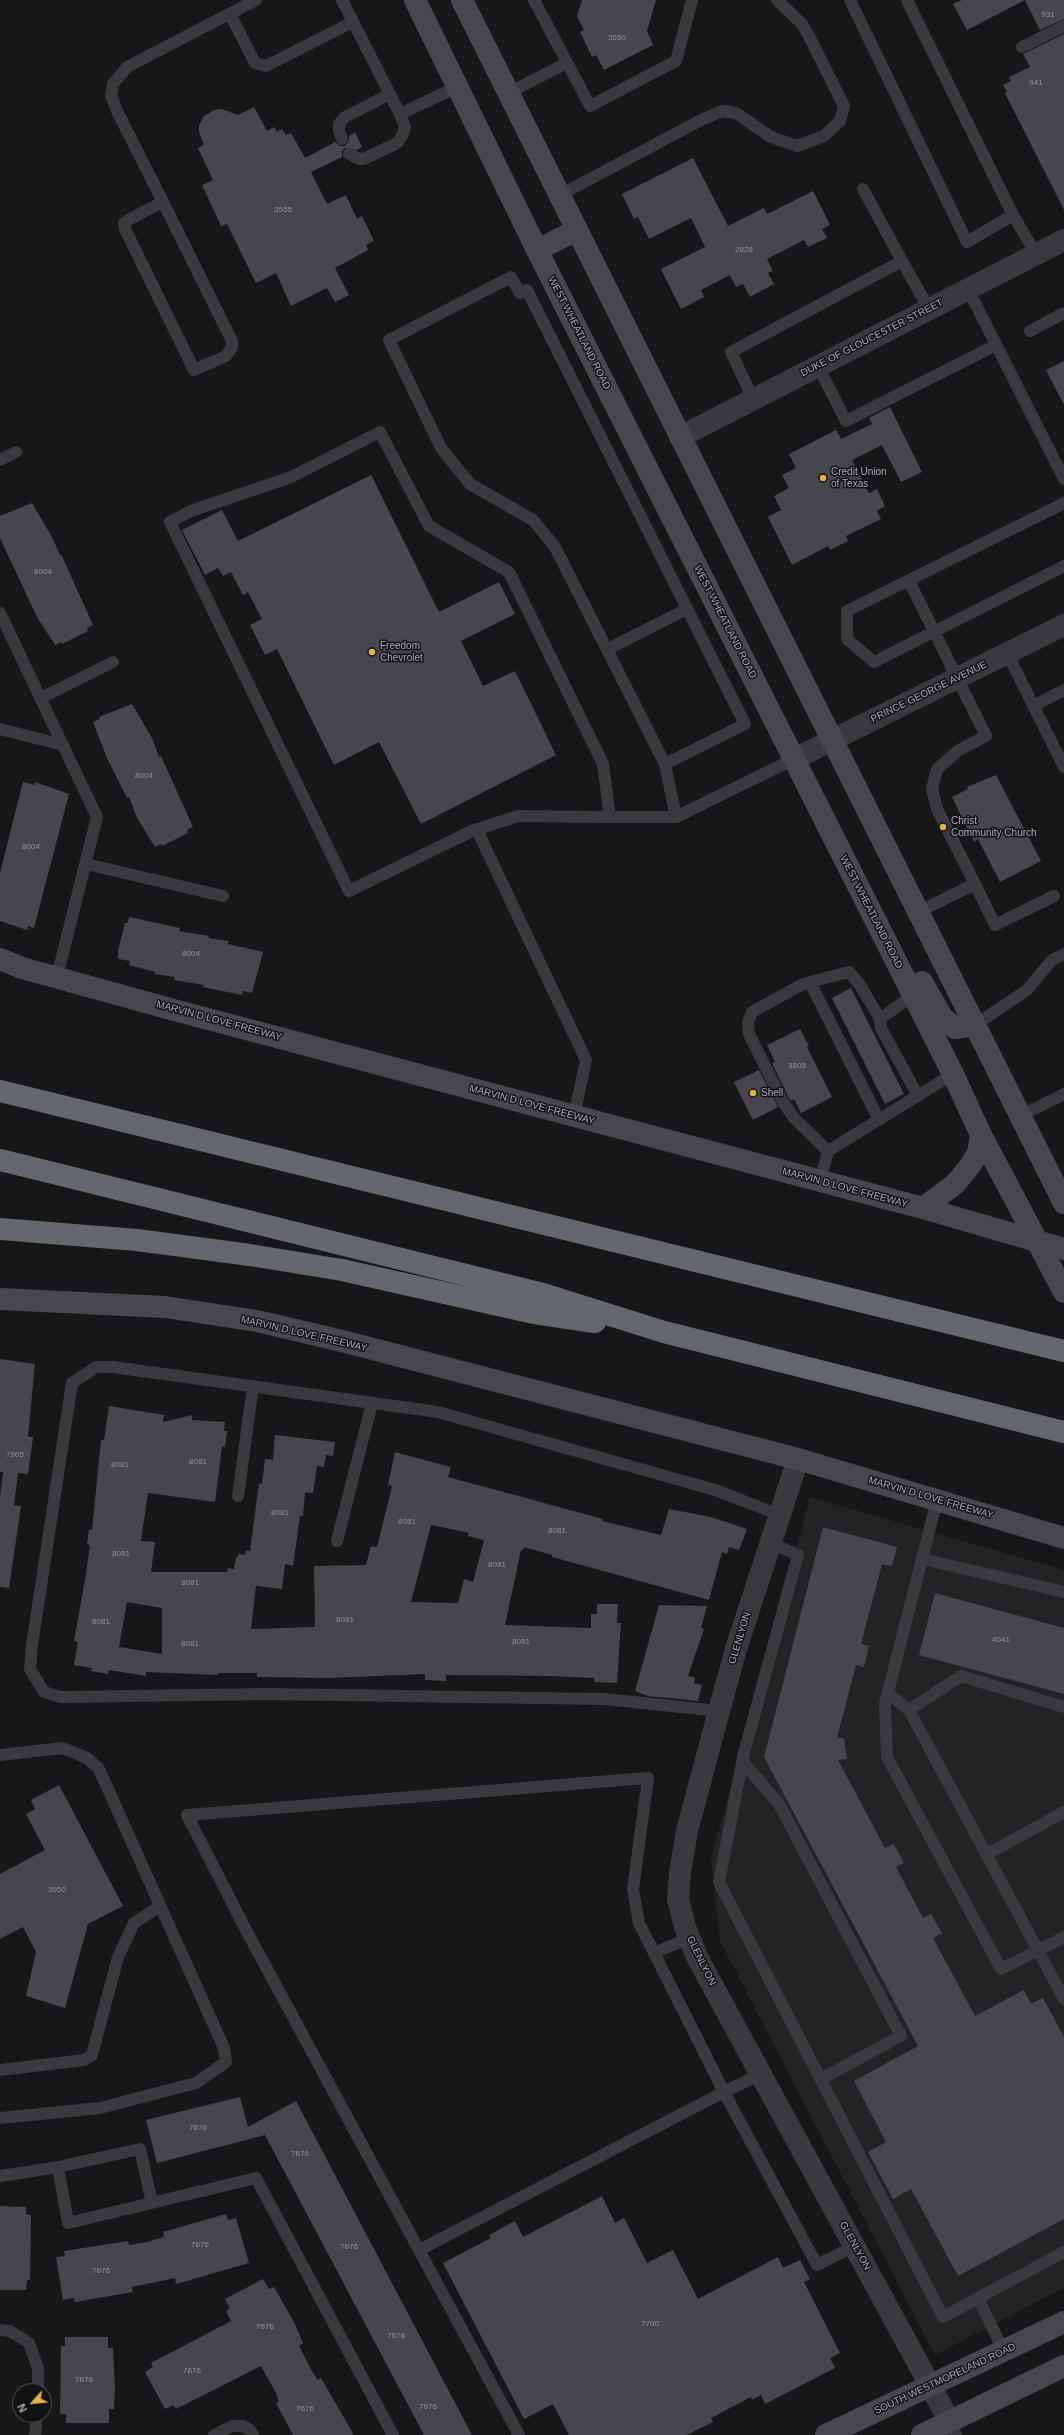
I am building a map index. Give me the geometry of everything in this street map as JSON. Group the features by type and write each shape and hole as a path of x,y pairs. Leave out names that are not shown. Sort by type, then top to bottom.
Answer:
{"highway":[{"path":"0,1091 580,1234 1006,1336 1064,1352"},
{"path":"0,1160 543,1294 664,1332 1064,1432"},
{"path":"0,1230 137,1240 250,1254 342,1270 534,1313 664,1332"}],"main road":[{"name":"WEST WHEATLAND ROAD","path":"415,0 537,250 953,1074 981,1136 1064,1292"},
{"path":"462,0 575,231 1064,1202"},
{"path":"537,250 575,231"},
{"path":"874,917 914,968 942,1017 955,1028 975,1025"},
{"name":"MARVIN D LOVE FREEWAY","path":"0,959 57,977 923,1208 1038,1243 1064,1249"},
{"path":"923,1208 956,1184 978,1153 981,1136"},
{"name":"MARVIN D LOVE FREEWAY","path":"0,1299 165,1307 257,1322 342,1341 798,1459 1064,1538"},
{"name":"SOUTH WESTMORELAND ROAD","path":"826,2435 1004,2352 1064,2322"},
{"path":"922,2435 953,2428 1064,2366"}],"street":[{"name":"DUKE OF GLOUCESTER STREET","path":"680,437 1064,240"},
{"name":"PRINCE GEORGE AVENUE","path":"794,759 1064,625"},
{"name":"GLENLYON","path":"798,1459 719,1712 688,1831 680,1872 678,1899 697,1957 931,2385 953,2428"}],"lane":[{"path":"163,202 128,220 124,223 125,230 194,370 226,356 232,347 232,341 163,202 117,111 111,95 113,84 127,67 256,0"},
{"path":"342,0 400,114 405,127 402,136 397,143 366,158 360,159 349,154"},
{"path":"534,0 590,106 676,62 692,0"},
{"path":"558,196 703,118 722,111 736,113 772,137 797,146 824,136 840,121 844,106 810,36 802,24 777,0"},
{"path":"850,0 967,242 1013,214"},
{"path":"907,0 1013,214 1036,254"},
{"path":"230,14 255,63 266,66 353,22"},
{"path":"1022,47 1064,26"},
{"path":"508,93 566,63"},
{"path":"400,114 457,87"},
{"path":"342,139 339,131 339,124 345,117 390,94"},
{"path":"864,189 929,309"},
{"path":"753,399 731,352 902,261"},
{"path":"665,764 745,724 527,290 520,293 511,277 389,340 441,448 470,484 533,520 555,547 665,764 676,817"},
{"path":"968,289 1064,479"},
{"path":"1030,332 1064,313"},
{"path":"818,366 846,421 996,345"},
{"path":"610,817 603,764 509,572 429,526 380,432 291,477 191,510 170,522 349,891 477,830 518,816 610,817 676,817 794,759"},
{"path":"0,460 16,452"},
{"path":"1064,504 847,611 847,639 874,662 1064,566"},
{"path":"909,580 986,736 959,750 937,769 932,790 937,809 995,926 1054,896"},
{"path":"608,649 686,609"},
{"path":"0,612 97,817 57,977"},
{"path":"1007,653 1064,767"},
{"path":"41,698 113,662"},
{"path":"1033,706 1064,690"},
{"path":"0,729 63,745"},
{"path":"477,830 586,1060 574,1116"},
{"path":"86,864 223,896"},
{"path":"918,912 975,884"},
{"path":"975,1025 1027,990 1052,960 1064,954"},
{"path":"828,1151 794,1118 783,1102 749,1034 748,1022 752,1012 810,982 849,972 860,985 880,1019 881,1028 918,1096"},
{"path":"810,982 879,1120"},
{"path":"880,1019 913,995"},
{"path":"820,1181 828,1151 953,1074"},
{"path":"1020,1116 1064,1094"},
{"path":"719,1712 605,1699 266,1694 61,1697 44,1692 30,1669 32,1645 72,1383 96,1367 113,1366 438,1412 715,1490 780,1515"},
{"path":"238,1496 253,1386"},
{"path":"337,1541 372,1403"},
{"path":"937,1500 885,1704 887,1757 1001,1969 1064,1937"},
{"path":"771,1543 798,1555 742,1762 719,1882 943,2317 1064,2252"},
{"path":"922,1558 1064,1592"},
{"path":"909,1710 961,1676 1064,1707"},
{"path":"888,1693 909,1710 1064,1999"},
{"path":"0,1755 62,1748 87,1758 98,1769 224,2048 226,2062 196,2083 100,2108 0,2118"},
{"path":"742,1762 779,1804 901,2036 821,2079"},
{"path":"519,2435 246,1930 187,1814 648,1778 633,1889 639,1923 724,2092 817,2265 855,2246"},
{"path":"986,1855 1064,1812"},
{"path":"0,2070 84,2060 92,2054 118,1957 134,1923 160,1906"},
{"path":"654,1953 690,1938"},
{"path":"419,2250 761,2074"},
{"path":"0,2176 58,2167 140,2149 152,2203"},
{"path":"58,2167 68,2223 256,2178 393,2435"},
{"path":"978,2298 1004,2352"},
{"path":"0,2330 10,2331 29,2343 38,2368 38,2383"},
{"path":"35,2435 36,2423"},
{"path":"214,2435 232,2426 243,2426 253,2435"}],"shaded area":[{"path":"810,1497 1064,1570 1064,2288 935,2355 720,1941 711,1859"}],"building":[{"path":"582,0 656,0 647,31 653,45 604,70 596,55 592,57 580,32 584,30 577,16"},
{"path":"962,0 1025,0 967,30 953,4"},
{"path":"1025,0 1064,0 1064,19 1040,30"},
{"path":"1064,34 1064,210 1005,93 1007,92 1003,85 1011,81 1009,77 1030,67 1023,54"},
{"path":"254,107 267,131 274,127 277,132 282,129 286,135 291,133 305,158 335,142 340,146 345,146 349,141 349,136 355,132 362,147 357,150 345,148 342,151 342,157 311,172 327,204 346,195 357,219 362,216 374,241 366,245 368,250 335,268 349,295 335,302 327,288 291,306 276,273 256,283 227,224 221,226 202,185 213,180 198,148 204,145 199,132 199,125 204,116 214,110 221,109 238,115"},
{"path":"693,158 728,226 764,208 767,214 813,191 830,225 822,229 827,238 808,247 804,240 767,259 773,271 768,273 774,284 750,297 743,284 736,287 730,275 701,290 704,297 681,309 661,269 705,247 691,218 649,239 638,217 634,219 622,194"},
{"path":"1064,361 1064,405 1046,370"},
{"name":"Credit Union of Texas","path":"890,407 922,472 901,482 882,445 852,460 869,493 877,489 885,506 877,511 881,519 846,536 848,541 830,550 828,546 792,565 768,517 781,510 774,496 789,488 782,475 796,468 789,454 836,430 841,439 872,424 869,418"},
{"name":"Freedom Chevrolet","path":"371,475 439,612 499,582 515,614 461,641 483,686 515,671 556,755 421,824 379,742 334,765 277,649 265,655 250,625 262,619 248,592 243,595 231,572 223,576 218,568 205,575 182,530 222,510 238,541"},
{"path":"32,503 52,537 60,555 61,554 93,625 87,628 88,631 62,644 61,642 55,645 37,617 0,538 0,516"},
{"path":"132,704 152,738 159,757 161,756 193,827 187,830 188,833 162,846 161,844 155,847 137,818 129,797 127,798 107,758 93,722 100,719 99,717"},
{"path":"996,775 1041,861 1000,882 978,839 974,842 952,797 968,789 967,787"},
{"path":"23,782 34,785 35,782 69,794 34,928 28,926 27,930 0,921 0,873"},
{"path":"129,917 180,928 179,931 229,941 228,944 263,952 252,993 243,991 242,995 203,987 204,985 174,980 175,977 155,974 155,972 129,965 130,961 118,959 118,951 125,923 128,923"},
{"path":"851,988 904,1094 885,1104 832,998"},
{"name":"Shell","path":"800,1029 809,1046 807,1047 832,1097 801,1113 794,1099 791,1101 789,1098 772,1063 775,1062 767,1045"},
{"name":"Shell","path":"759,1070 778,1107 753,1120 734,1082"},
{"path":"0,1359 35,1364 28,1437 33,1437 28,1474 18,1473 14,1505 21,1506 9,1588 0,1587 0,1498 3,1472 0,1472"},
{"path":"109,1406 164,1415 163,1422 192,1415 192,1420 225,1422 224,1431 227,1431 225,1447 222,1447 215,1502 148,1493 141,1541 155,1542 151,1572 227,1572 228,1568 234,1569 238,1554 245,1555 246,1550 250,1551 259,1483 262,1484 265,1459 273,1460 275,1435 335,1442 333,1456 326,1455 324,1467 317,1466 313,1493 305,1492 303,1516 300,1516 293,1566 285,1564 282,1589 256,1586 251,1629 315,1627 314,1566 366,1565 371,1546 377,1547 392,1486 388,1485 395,1452 451,1467 448,1477 603,1519 602,1521 661,1535 669,1509 711,1517 747,1529 739,1550 729,1547 727,1554 722,1552 709,1600 552,1557 552,1555 524,1547 523,1550 521,1550 505,1625 591,1628 591,1614 597,1614 597,1604 618,1604 617,1623 621,1623 617,1683 594,1682 594,1678 550,1676 446,1675 446,1681 425,1680 425,1674 329,1678 257,1677 257,1673 218,1673 218,1675 146,1672 146,1676 109,1670 108,1674 91,1671 92,1668 74,1665 78,1642 74,1641 90,1545 87,1544 89,1529 92,1530 101,1440 104,1440","holes":["431,1525 469,1533 468,1536 484,1540 473,1582 464,1579 458,1603 411,1602","127,1602 162,1608 162,1654 119,1647"]},
{"path":"823,1527 897,1547 892,1566 882,1564 861,1644 869,1646 864,1667 856,1665 837,1738 844,1738 847,1759 838,1760 885,1848 894,1844 904,1863 896,1867 923,1918 931,1914 942,1933 933,1938 975,2016 1024,1990 1031,2004 1043,1998 1064,2037 1064,2219 958,2276 911,2189 893,2199 868,2152 886,2142 854,2081 918,2046 764,1757"},
{"path":"935,1593 1064,1628 1064,1694 919,1655"},
{"path":"659,1605 707,1606 701,1628 704,1629 688,1676 695,1678 694,1683 702,1685 698,1701 648,1696 635,1691"},
{"path":"59,1785 123,1906 88,1924 65,2008 26,1996 36,1952 23,1927 0,1939 0,1874 45,1850 26,1814 35,1809 31,1800"},
{"path":"240,2097 248,2127 296,2101 472,2435 424,2435 265,2135 157,2163 146,2120"},
{"path":"602,2196 615,2223 624,2218 647,2263 673,2250 698,2299 778,2257 783,2268 800,2260 810,2279 804,2282 840,2353 830,2358 835,2368 765,2404 761,2395 752,2400 751,2397 711,2418 713,2422 687,2435 569,2435 553,2404 524,2419 443,2263 491,2238 489,2235 515,2221 523,2237"},
{"path":"0,2206 26,2207 26,2214 31,2215 30,2280 27,2280 26,2290 0,2290"},
{"path":"226,2214 228,2220 236,2218 249,2263 176,2284 175,2278 132,2287 133,2292 75,2302 74,2298 63,2300 56,2257 65,2256 64,2251 128,2241 129,2245 147,2242 164,2237 163,2232"},
{"path":"263,2279 269,2289 274,2287 294,2322 303,2343 299,2346 313,2373 318,2380 321,2378 354,2435 293,2435 276,2403 279,2402 276,2393 261,2366 176,2409 173,2405 165,2409 145,2372 153,2367 151,2363 231,2321 226,2311 230,2308 225,2299"},
{"path":"65,2337 108,2337 108,2348 113,2348 115,2388 114,2409 109,2409 109,2423 66,2423 66,2414 60,2414 61,2346 65,2346"}],"place":[{"name":"Credit Union of Texas","path":"823,478"},
{"name":"Freedom Chevrolet","path":"372,652"},
{"name":"Christ Community Church","path":"943,827"},
{"name":"Shell","path":"753,1093"}]}
